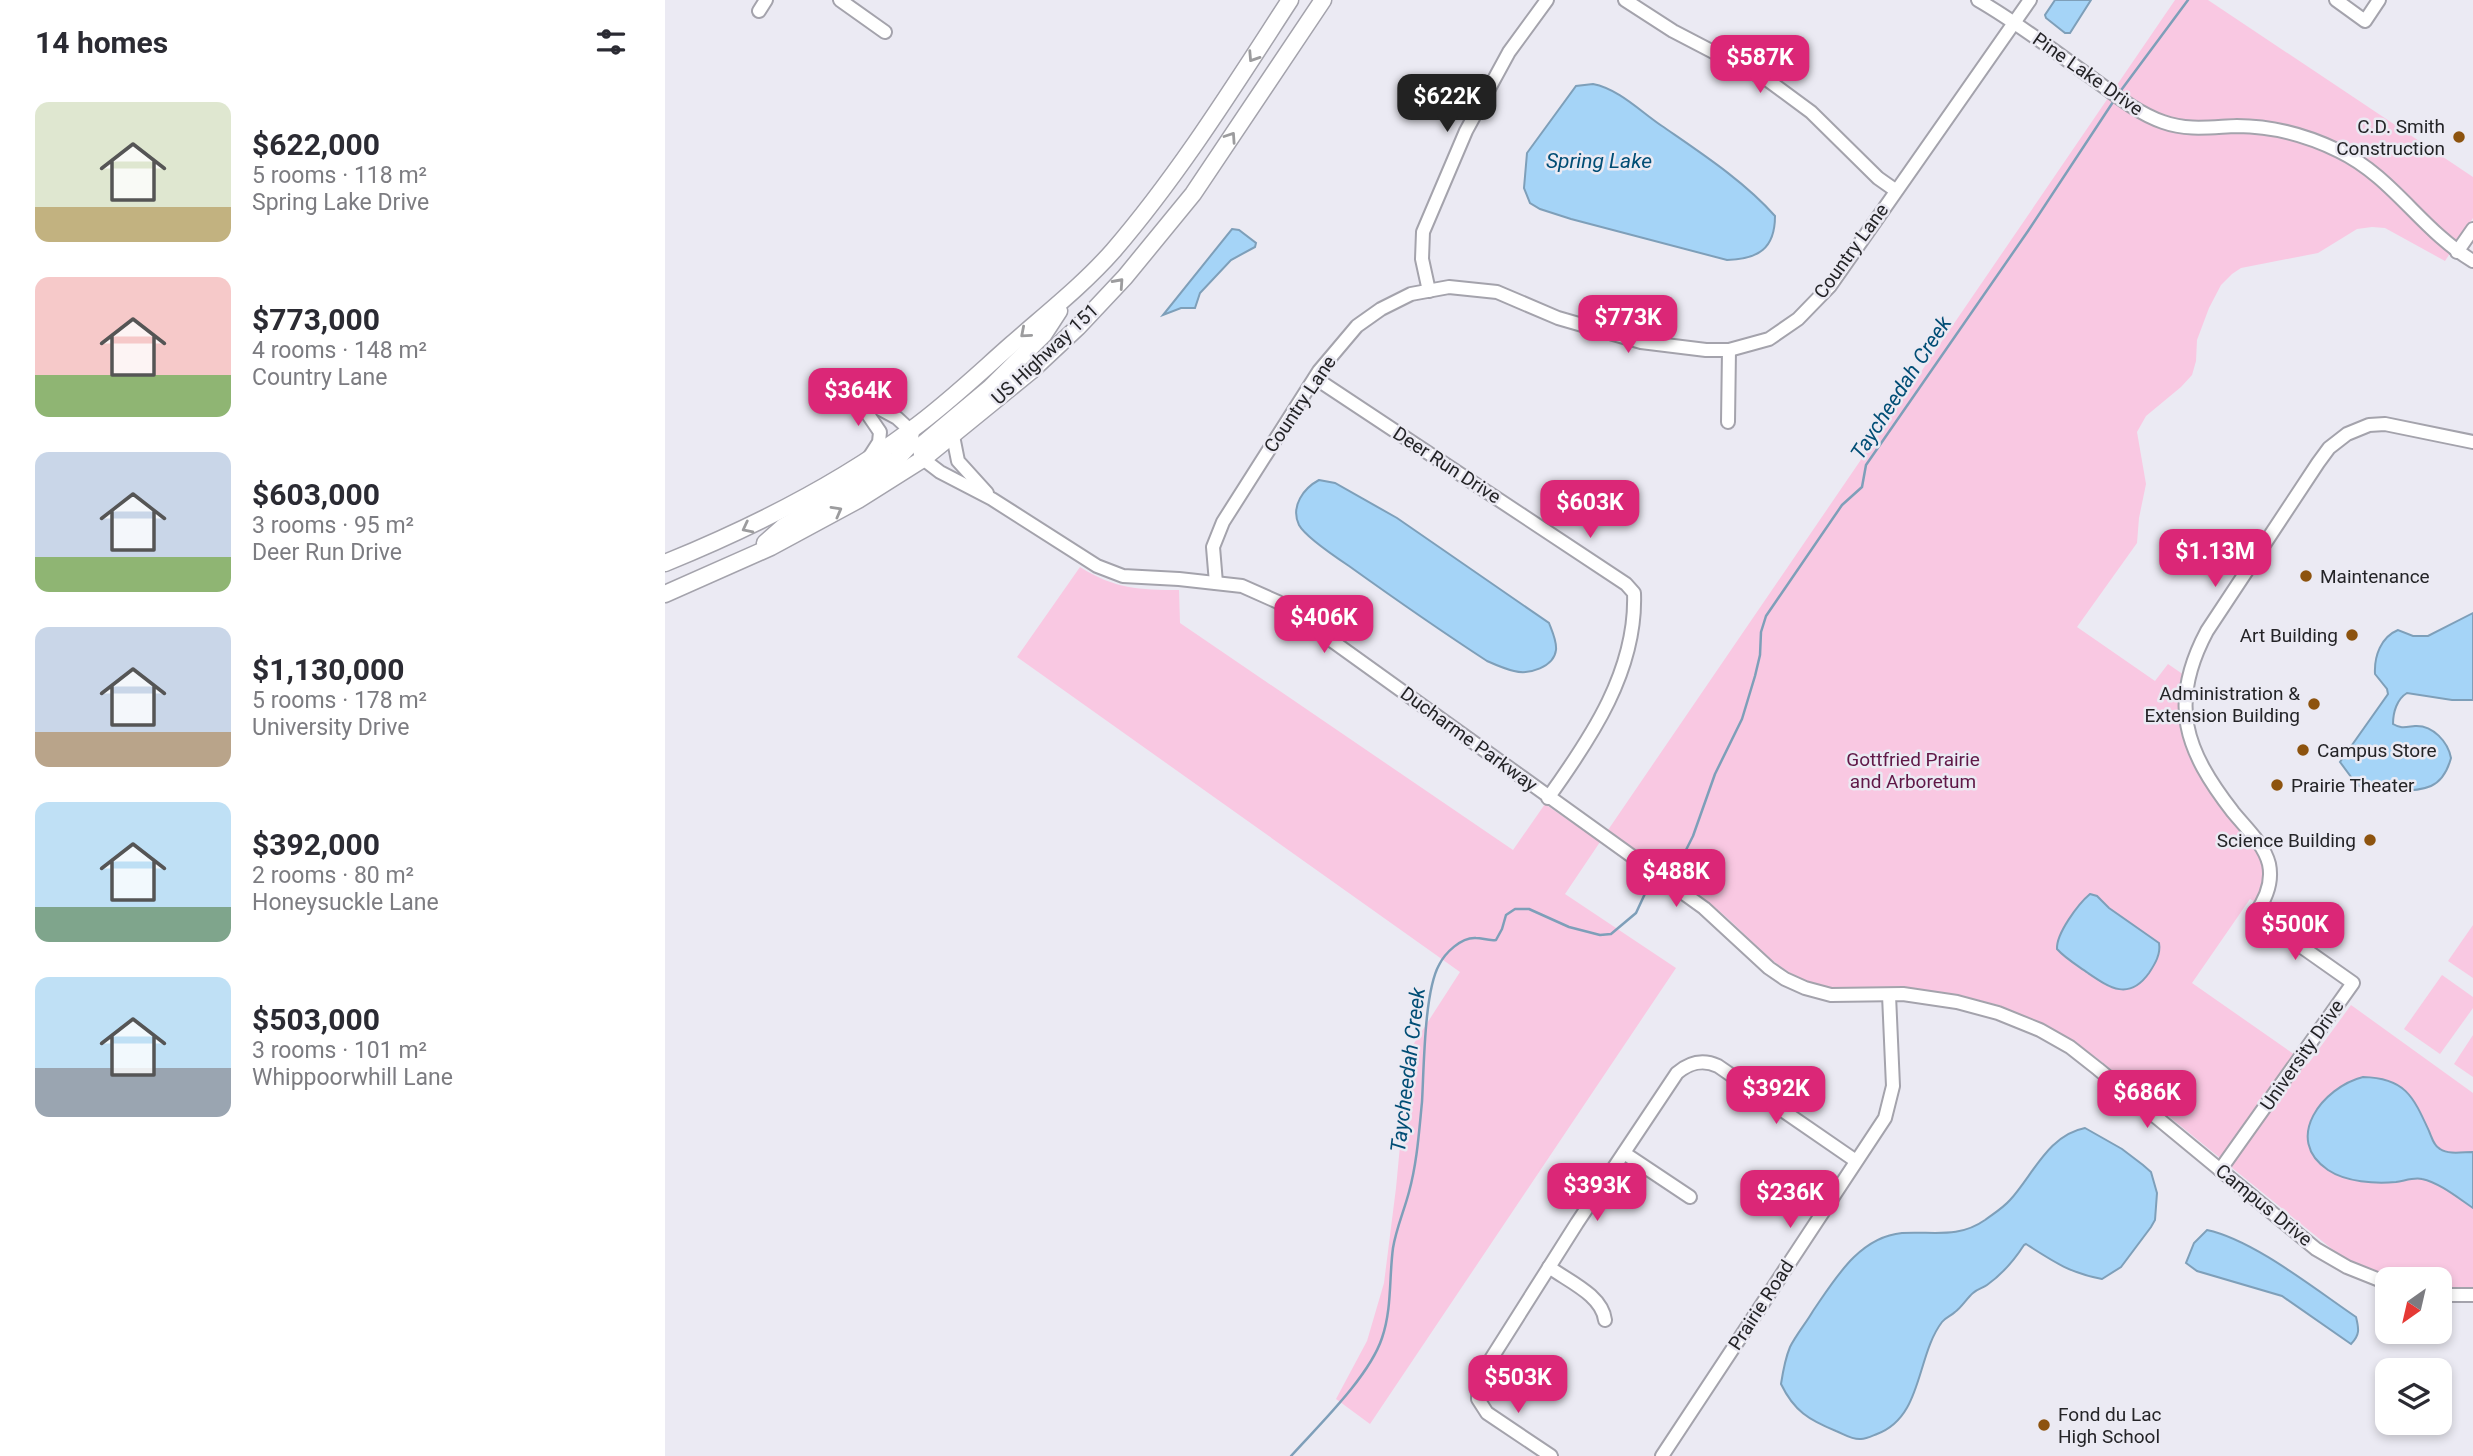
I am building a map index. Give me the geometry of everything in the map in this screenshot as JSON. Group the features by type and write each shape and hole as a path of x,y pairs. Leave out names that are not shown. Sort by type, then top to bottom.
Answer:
{"main road":[{"name":"US Highway 151","path":"665,563 722,540 864,464 911,431 1068,296 1112,252 1185,160 1290,0"},
{"name":"US Highway 151","path":"665,594 750,556 858,500 923,459 1031,371 1078,327 1125,277 1193,194 1323,0"},
{"path":"923,459 923,443 990,388 1044,334 1068,296"},
{"path":"750,556 783,527 868,478 905,453 911,431"}],"street":[{"path":"840,0 885,32"},
{"path":"1429,291 1422,259 1423,232 1466,131 1509,52 1548,0"},
{"path":"1625,0 1673,32 1769,81 1811,112 1870,171 1895,190"},
{"name":"Pine Lake Drive","path":"1978,0 2014,22 2147,116 2170,125 2192,129 2234,126 2274,129 2332,147 2367,167 2383,180 2457,251"},
{"name":"Country Lane","path":"1216,583 1213,547 1223,522 1315,378 1357,326 1391,304 1411,295 1449,287 1497,292 1558,318 1641,342 1706,350 1730,350 1769,339 1798,319 1830,286 2030,0"},
{"path":"2336,0 2365,20 2379,0"},
{"path":"2473,229 2457,251 2473,261"},
{"path":"1728,422 1730,350"},
{"name":"Deer Run Drive","path":"1315,378 1515,509 1626,584 1634,593 1634,621 1622,667 1591,735 1548,797"},
{"path":"864,464 875,449 880,432 853,394 897,418 911,431"},
{"name":"University Drive","path":"2220,1170 2353,983 2255,914 2269,886 2269,864 2263,849 2208,778 2195,753 2188,731 2186,705 2187,682 2193,661 2207,631 2318,463 2341,437 2360,427 2376,424 2401,426 2473,442"},
{"name":"Ducharme Parkway","path":"953,436 958,461 992,499"},
{"name":"Ducharme Parkway","path":"923,459 940,472 992,499 1097,566 1123,576 1242,586 1278,602 1668,882 1724,925 1769,968 1793,984 1831,995 1889,995"},
{"name":"Campus Drive","path":"1889,995 1934,998 1978,1007 2009,1017 2056,1038 2098,1069 2316,1249 2354,1271 2375,1279"},
{"name":"Prairie Road","path":"1662,1456 1885,1118 1893,1080 1889,995"},
{"path":"1551,1456 1485,1411 1477,1390 1479,1378 1677,1073 1688,1065 1707,1062 1721,1068 1856,1161"},
{"path":"1624,1153 1689,1197"},
{"path":"1549,1267 1597,1302 1605,1320"},
{"path":"2452,1294 2473,1295"}],"green space":[{"name":"Gottfried Prairie and Arboretum","path":"2175,0 2208,0 2473,177 2473,218 2445,261 2385,228 2372,227 2357,229 2318,253 2241,268 2221,285 2197,340 2192,375 2146,416 2137,432 2146,484 2137,543 2077,627 2155,681 2168,664 2184,675 2187,735 2197,770 2262,861 2265,880 2257,903 2250,899 2192,983 2308,1064 2351,1005 2473,1093 2473,1288 2452,1288 2452,1267 2375,1267 2375,1273 2338,1254 2097,1058 2056,1031 1998,1005 1960,995 1918,989 1832,988 1797,976 1769,958 1705,900 1608,830"},
{"path":"1080,567 1105,580 1128,587 1179,590 1180,623 1513,850 1545,804 1600,842 1565,894 1676,968 1370,1424 1336,1399 1367,1341 1384,1283 1406,1082 1413,1045 1460,972 1017,657"},
{"path":"2473,925 2473,978 2448,961"},
{"path":"2442,975 2473,997 2473,1008 2440,1054 2404,1029"},
{"path":"2473,1035 2473,1077 2454,1064"}],"water":[{"path":"2055,0 2091,0 2070,33 2065,33 2046,18 2045,15"},
{"name":"Spring Lake","path":"1593,84 1612,91 1629,102 1721,168 1763,203 1775,216 1772,237 1763,250 1748,257 1727,260 1571,219 1530,203 1524,188 1527,153 1576,86"},
{"path":"1232,229 1239,230 1256,243 1255,247 1231,260 1200,293 1195,308 1181,308 1163,315"},
{"path":"1319,480 1335,483 1397,518 1549,623 1556,647 1551,661 1533,671 1520,672 1487,661 1322,547 1299,525 1296,511 1300,498"},
{"path":"2473,613 2473,700 2452,700 2407,693 2398,702 2394,715 2393,724 2396,726 2422,726 2439,736 2451,758 2444,774 2431,786 2415,790 2383,790 2357,785 2340,762 2388,694 2375,674 2377,654 2383,642 2398,630 2413,636 2428,636"},
{"path":"2090,894 2097,896 2109,908 2159,943 2153,966 2142,982 2134,987 2112,987 2072,962 2057,949 2060,935 2069,920"},
{"path":"2363,1077 2389,1081 2406,1091 2418,1108 2438,1148 2452,1153 2473,1152 2473,1208 2429,1181 2416,1178 2379,1183 2352,1180 2328,1170 2315,1158 2308,1144 2308,1130 2313,1116 2334,1091"},
{"path":"2085,1128 2122,1149 2151,1172 2157,1193 2155,1220 2121,1267 2102,1279 2091,1277 2062,1266 2026,1244 1997,1276 1942,1322 1927,1351 1911,1400 1892,1426 1869,1437 1854,1439 1818,1423 1797,1408 1781,1384 1788,1352 1821,1299 1850,1261 1873,1242 1887,1236 1902,1233 1955,1232 1975,1226 2007,1203 2051,1147 2072,1132"},
{"path":"2207,1230 2264,1255 2356,1317 2358,1332 2354,1341 2351,1344 2282,1296 2197,1271 2186,1263 2194,1243"}],"waterway":[{"name":"Taycheedah Creek","path":"2119,93 2188,0"},
{"name":"Taycheedah Creek","path":"1663,874 1680,862 1693,836 1715,774 1742,719 1760,655 1761,632 1766,616 1842,505 1862,487 1866,465 2028,231 2115,99"},
{"name":"Taycheedah Creek","path":"1291,1456 1355,1384 1376,1353 1382,1338 1389,1305 1393,1248 1416,1159 1430,993 1442,960 1454,947 1470,938 1496,940 1506,915 1515,909 1529,909 1569,927 1600,935 1611,934 1636,913 1649,885 1658,878"}],"place":[{"name":"C.D. Smith Construction","path":"2459,137"},
{"name":"Maintenance","path":"2306,576"},
{"name":"Art Building","path":"2352,635"},
{"name":"Administration & Extension Building","path":"2314,704"},
{"name":"Campus Store","path":"2303,750"},
{"name":"Prairie Theater","path":"2277,785"},
{"name":"Science Building","path":"2370,840"},
{"name":"Fond du Lac High School","path":"2044,1425"}]}
